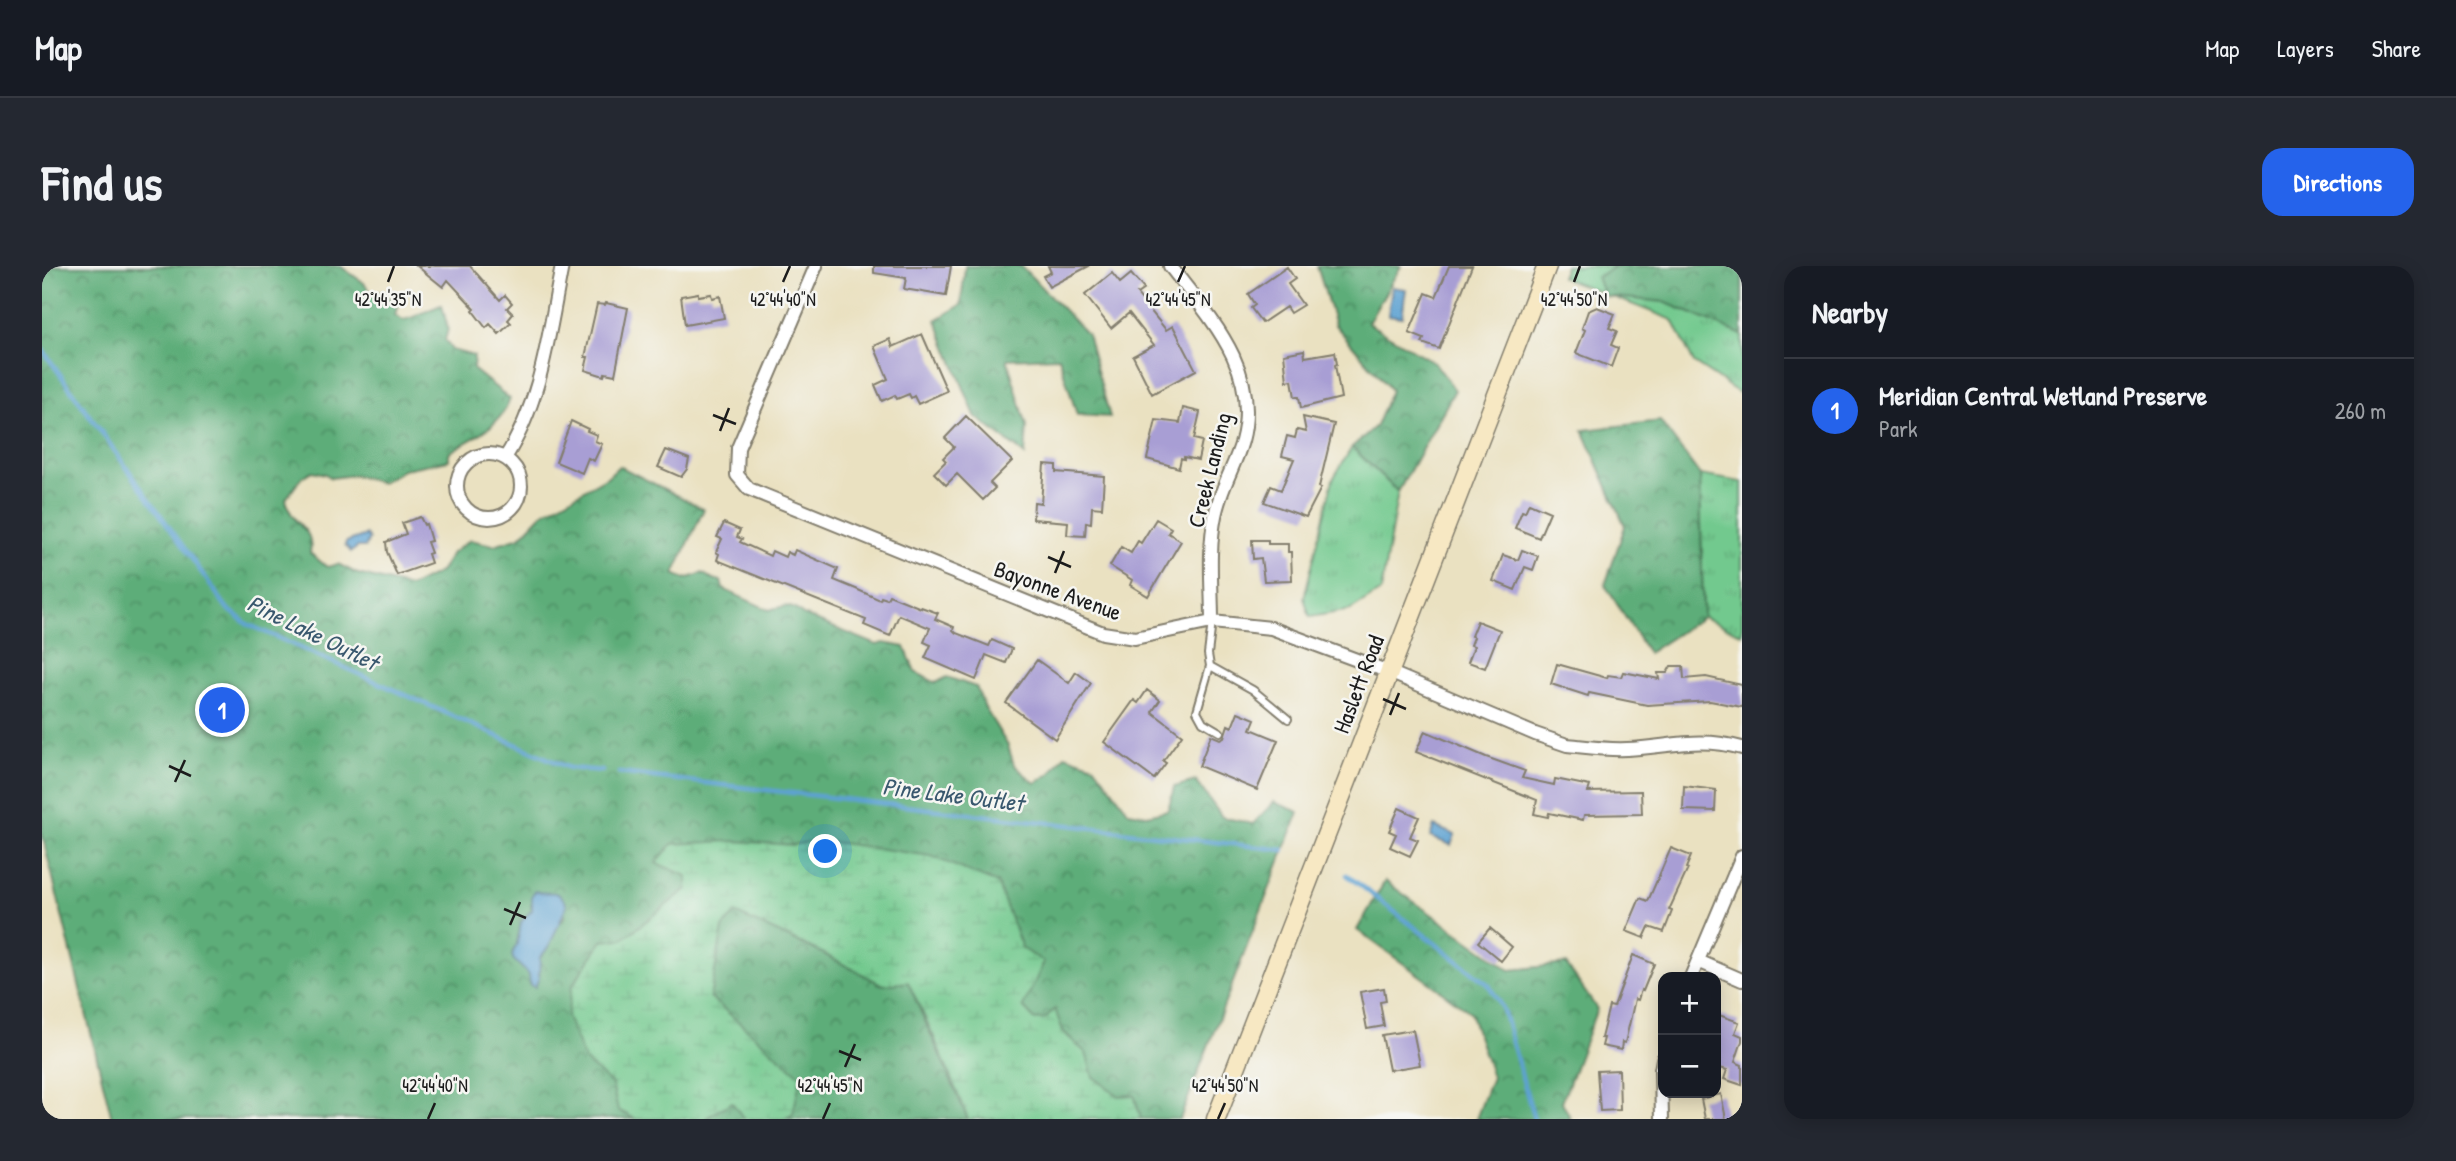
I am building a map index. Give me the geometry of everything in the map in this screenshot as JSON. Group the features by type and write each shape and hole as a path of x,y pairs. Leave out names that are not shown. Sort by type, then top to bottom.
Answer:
{"main road":[{"name":"Haslett Road","path":"1216,1119 1547,266"}],"street":[{"path":"505,458 529,412 545,358 562,266"},
{"name":"Bayonne Avenue","path":"816,266 738,448 737,475 749,489 1103,633 1135,638 1212,622 1271,628 1389,672 1567,745 1630,749 1694,741 1721,742 1742,748"},
{"name":"Creek Landing","path":"1170,266 1228,344 1239,367 1245,392 1243,438 1220,497 1213,524 1212,622"},
{"path":"481,455 505,458 517,470 520,478 517,502 512,509 498,517 473,514 458,495 457,486 462,470 473,458 481,455"},
{"path":"1693,972 1742,856"},
{"path":"1698,961 1742,980"},
{"path":"1662,1098 1662,1119"}],"lane":[{"path":"1212,622 1208,654 1210,666 1198,711 1203,722 1220,732"},
{"path":"1210,666 1253,690 1288,719"}],"green space":[{"path":"42,266 340,266 364,283 371,292 384,292 390,299 399,302 395,315 403,320 442,305 448,329 445,340 452,350 474,356 473,369 510,399 506,409 493,424 449,453 449,460 405,469 381,483 354,475 331,478 312,471 302,477 286,499 293,516 309,537 310,553 327,567 338,564 358,574 410,587 440,572 452,553 470,540 494,545 520,537 542,514 607,477 619,466 704,509 674,574 685,579 703,573 721,581 723,589 769,610 791,607 803,615 877,645 884,643 905,647 915,672 936,683 947,677 976,687 985,708 1008,746 1014,765 1035,783 1050,774 1065,755 1094,765 1129,812 1147,815 1168,810 1174,787 1196,781 1222,817 1253,824 1274,802 1299,812 1180,1119 1141,1119 1134,1095 1119,1096 1093,1077 1086,1053 1063,1031 1055,1010 1045,1019 1035,1020 1023,1007 1022,948 997,883 819,841 793,845 732,841 688,876 687,889 623,939 602,941 572,986 585,1061 612,1084 618,1110 635,1119 112,1119 42,834","holes":["541,893 545,893 565,916 549,947 540,957 539,978 529,975 512,954 517,944 521,922 532,910 531,904"]},
{"path":"965,266 1021,266 1087,334 1110,417 1077,415 1059,357 1007,359 1027,426 1025,455 975,416 936,320 961,305"},
{"path":"1317,266 1401,266 1368,323 1435,363 1455,390 1398,492 1352,447 1376,426 1391,390 1335,325"},
{"path":"1565,266 1742,266 1742,395 1694,363 1673,320 1561,277"},
{"path":"1616,266 1742,266 1742,335 1664,302 1604,296 1597,277"},
{"path":"1660,421 1700,475 1703,617 1648,653 1605,585 1625,526 1583,430"},
{"path":"1352,447 1398,492 1381,591 1351,610 1310,617 1304,598 1333,479"},
{"path":"1700,475 1742,482 1742,634 1703,617"},
{"path":"819,840 931,856 997,883 1022,948 1044,962 1023,1007 1035,1020 1045,1019 1055,1009 1063,1032 1086,1053 1093,1077 1119,1096 1134,1095 1141,1119 968,1119 908,982 883,985 820,952 735,913 723,928 710,997 801,1076 793,1114 784,1119 744,1119 732,1102 704,1119 635,1119 618,1110 612,1084 585,1061 567,1017 572,986 602,941 623,939 687,889 687,876 656,863 672,844 732,841 793,845"},
{"path":"1385,881 1510,970 1566,964 1597,1009 1562,1102 1571,1119 1476,1119 1492,1077 1470,1012 1357,930"},
{"path":"735,913 820,952 883,985 908,982 968,1119 784,1119 793,1114 710,997 723,928"},
{"path":"732,1102 744,1119 704,1119"}],"water":[{"path":"1392,287 1406,289 1402,317 1388,315"},
{"path":"366,535 369,539 365,547 358,547 351,552 345,545 346,542"},
{"path":"1434,826 1455,835 1451,845 1430,837"},
{"path":"535,891 557,894 567,905 549,947 540,957 539,978 535,987 530,985 529,975 513,959 512,954 517,944 521,922 532,910 532,895"}],"building":[{"path":"417,266 470,266 500,300 505,295 512,303 507,308 513,314 508,320 511,323 499,334 490,324 486,328 473,311 475,309 448,280 443,287"},
{"path":"874,266 951,266 946,296 904,289 906,278 874,273"},
{"path":"1048,266 1089,266 1049,287 1043,276 1051,272"},
{"path":"1449,266 1472,266 1439,349 1422,343 1424,339 1409,333 1426,293 1436,297"},
{"path":"1287,267 1295,279 1288,284 1303,305 1290,313 1286,307 1262,323 1251,308 1255,305 1248,294"},
{"path":"1112,273 1120,283 1131,274 1144,289 1137,294 1166,330 1173,326 1196,370 1152,394 1133,356 1154,345 1129,313 1111,328 1085,295"},
{"path":"698,293 698,296 711,294 712,298 720,296 724,318 685,325 681,296"},
{"path":"606,303 628,308 615,375 605,373 604,376 585,370 588,357 585,357 597,304"},
{"path":"1597,307 1615,314 1609,328 1617,331 1611,345 1618,348 1611,367 1576,353 1585,330 1582,328 1588,311"},
{"path":"922,334 947,391 918,404 914,396 911,398 909,394 897,399 895,395 882,401 875,385 888,379 874,346 890,339 893,347"},
{"path":"1304,350 1305,357 1335,352 1341,398 1301,408 1299,397 1295,397 1292,380 1287,381 1284,354"},
{"path":"1183,408 1200,412 1194,439 1202,441 1198,460 1181,458 1179,468 1147,459 1156,420 1180,423"},
{"path":"966,416 1012,461 990,483 995,488 983,500 957,474 946,485 934,473 946,461 943,458 954,447 945,438"},
{"path":"1303,417 1334,424 1319,487 1321,488 1306,517 1264,502 1271,486 1281,490 1294,459 1282,456 1287,436 1295,438 1297,430 1306,432"},
{"path":"571,421 597,435 595,441 602,444 594,461 588,458 582,473 556,462"},
{"path":"666,450 689,459 687,469 681,477 658,467"},
{"path":"1044,464 1056,465 1056,472 1104,476 1102,508 1092,507 1091,523 1086,522 1085,536 1067,535 1068,522 1033,519 1034,502 1041,503"},
{"path":"1529,503 1550,512 1539,538 1515,528 1522,511 1525,512"},
{"path":"420,517 424,525 426,524 431,541 427,542 431,563 397,575 387,552 386,542 406,534 402,523"},
{"path":"1156,519 1171,528 1168,533 1181,541 1148,596 1130,585 1132,580 1110,566 1121,547 1131,553 1138,541 1141,543"},
{"path":"724,523 740,530 737,537 742,539 740,542 770,556 772,551 785,557 787,552 793,555 795,550 838,569 834,580 880,600 881,597 887,599 889,595 938,613 935,619 954,627 956,633 989,646 992,640 1012,649 1006,663 986,655 976,680 925,658 931,645 924,642 930,628 899,615 890,636 864,625 866,620 717,560 719,554 716,552 722,539 717,537"},
{"path":"1252,540 1268,540 1268,544 1288,544 1292,580 1264,581 1261,558 1253,559"},
{"path":"1522,550 1538,556 1533,570 1525,567 1515,590 1493,581 1503,555 1518,560"},
{"path":"1477,621 1500,630 1485,668 1468,662 1474,646 1471,645 1474,637 1471,636"},
{"path":"1037,660 1069,683 1076,672 1091,683 1055,739 1006,703"},
{"path":"1557,664 1607,678 1608,675 1621,677 1623,672 1659,679 1658,673 1667,673 1671,666 1683,666 1684,679 1706,677 1742,685 1742,707 1710,701 1647,705 1589,693 1588,696 1551,684"},
{"path":"1147,690 1160,700 1152,712 1182,735 1154,779 1104,742 1134,700 1138,703"},
{"path":"1238,712 1255,719 1251,729 1278,740 1257,790 1199,766 1211,735 1220,739 1224,737 1228,725 1232,727"},
{"path":"1425,731 1525,771 1522,778 1554,785 1555,779 1590,786 1588,792 1641,791 1642,814 1584,815 1583,820 1549,813 1548,817 1534,814 1537,800 1416,752"},
{"path":"1684,786 1716,790 1715,811 1683,810"},
{"path":"1399,808 1419,817 1410,837 1418,840 1410,856 1390,847 1396,834 1389,831"},
{"path":"1671,848 1691,856 1686,868 1688,869 1669,910 1672,911 1664,932 1649,927 1644,938 1626,931 1640,898 1648,901"},
{"path":"1490,928 1512,947 1501,961 1478,942"},
{"path":"1633,955 1654,964 1643,991 1641,990 1638,1000 1635,999 1621,1050 1602,1046 1604,1038 1601,1038 1609,1006 1614,1007"},
{"path":"1384,988 1386,1001 1380,1002 1384,1026 1367,1029 1360,992"},
{"path":"1721,1016 1739,1022 1735,1033 1742,1036 1742,1041 1735,1062 1742,1065 1742,1085 1724,1079 1727,1070 1721,1068"},
{"path":"1413,1030 1420,1065 1389,1070 1382,1035"},
{"path":"1619,1070 1620,1110 1600,1111 1597,1071"},
{"path":"1721,1094 1726,1119 1705,1119 1701,1099 1721,1098"}],"waterway":[{"name":"Pine Lake Outlet","path":"42,349 227,608 247,624 569,768 602,771"},
{"name":"Pine Lake Outlet","path":"619,773 1284,850"},
{"name":"Pine Lake Outlet","path":"1347,875 1489,985 1503,1010 1534,1119"}],"place":[{"name":"Meridian Central Wetland Preserve","path":"222,710"}]}
